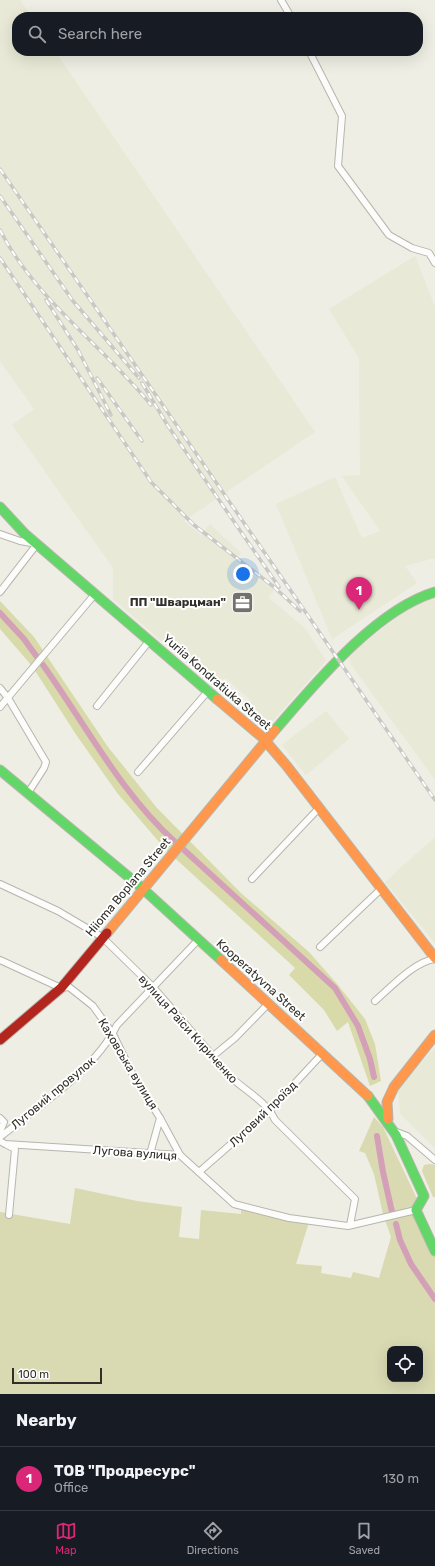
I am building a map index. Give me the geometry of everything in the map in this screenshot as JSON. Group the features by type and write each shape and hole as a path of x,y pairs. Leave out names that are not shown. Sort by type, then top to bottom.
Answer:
{"street":[{"path":"282,0 288,12"},
{"path":"312,56 342,116 338,166 388,235 412,248 429,253 435,263"},
{"name":"Yuriia Kondratiuka Street","path":"0,507 25,534 209,690 266,741 435,958"},
{"path":"0,534 20,541 37,544 0,592"},
{"name":"Hiioma Boplana Street","path":"1,1037 61,988 142,888 266,741 338,659 389,616 418,597 435,592"},
{"path":"0,707 95,594"},
{"path":"98,706 150,640"},
{"path":"0,688 8,698 46,762 44,768 28,793"},
{"path":"138,772 209,690"},
{"name":"Kooperatyvna Street","path":"0,770 142,888 269,1003 372,1100 394,1131 424,1196 416,1210"},
{"path":"252,879 319,808"},
{"name":"вулиця Раїси Кириченко","path":"0,884 58,911 102,938 153,987 213,1056 219,1066 240,1086 270,1110 275,1120 355,1199 350,1225"},
{"path":"320,947 382,888"},
{"name":"Луговий провулок","path":"0,1137 88,1067 109,1041 117,1025 199,939"},
{"path":"375,1001 418,965 435,958"},
{"name":"Каховська вулиця","path":"0,960 61,988 69,987 93,1006 113,1034 133,1075 160,1118 150,1154"},
{"path":"213,1056 235,1038 269,1003"},
{"path":"389,1122 386,1110 389,1095 435,1035"},
{"name":"Луговий проїзд","path":"200,1172 270,1110 323,1053"},
{"path":"372,1100 389,1095"},
{"path":"0,1118 4,1122 0,1132"},
{"path":"160,1118 180,1155"},
{"path":"394,1131 407,1136 435,1160"},
{"path":"0,1141 15,1149 9,1215"},
{"name":"Лугова вулиця","path":"0,1141 5,1144 180,1155 234,1204 289,1218 350,1225 416,1210"},
{"path":"416,1210 435,1251"}],"shaded area":[{"path":"0,0 20,0 28,12 12,12 12,56 58,56 315,432 184,521 201,535 210,524 241,553 236,560 274,590 268,597 306,629 326,661 265,730 243,711 251,701 226,678 211,684 113,599 113,568 12,425 34,409 0,361"},
{"path":"415,256 435,307 435,558 405,566 417,583 332,639 276,504 335,477 362,538 380,531 342,476 360,475 359,358 329,309"},
{"path":"435,595 435,780 350,663 349,654 420,600"},
{"path":"326,711 349,739 306,775 282,745"},
{"path":"435,837 435,943 385,882"},
{"path":"435,1047 435,1148 400,1114 398,1089"}],"green space":[{"path":"0,601 34,637 108,747 157,808 241,893 309,952 365,1019 375,1044 381,1081 370,1086 348,1022 337,1031 324,1010 289,975 295,968 165,849 118,794 77,736 32,666 0,629"},
{"path":"374,1117 383,1127 418,1201 435,1246 435,1394 0,1394 0,1212 70,1224 75,1188 137,1201 182,1207 179,1237 199,1239 201,1210 241,1214 241,1207 309,1222 296,1264 322,1266 321,1273 351,1278 353,1272 379,1278 391,1237 383,1214 374,1174 365,1153 359,1151"},
{"path":"424,1165 435,1165 435,1197 433,1197 422,1171"}],"waterway":[{"path":"0,613 24,639 37,657"},
{"path":"43,665 120,780 137,802 175,842"},
{"path":"183,849 335,988 358,1026 370,1059 374,1077"},
{"path":"377,1136 392,1212"},
{"path":"396,1224 400,1240 411,1264 435,1299"}],"railway":[{"path":"0,169 435,800"},
{"path":"0,196 73,301 139,378"},
{"path":"0,230 15,255 32,278 151,405"},
{"path":"0,258 151,482 194,525 274,587 300,611"},
{"path":"46,300 78,350 111,415"},
{"path":"97,378 142,441"},
{"path":"142,383 168,426 279,587"}],"traffic: fast":[{"path":"0,507 25,534 217,699"},
{"path":"275,730 327,671 369,631 390,615 413,601 435,592"},
{"path":"0,770 142,888 221,960"},
{"path":"368,1096 396,1135 424,1196 416,1210 435,1251"}],"traffic: slow":[{"path":"217,699 262,737 286,765 435,958"},
{"path":"107,933 275,730"},
{"path":"221,960 368,1096"},
{"path":"388,1119 387,1102 394,1087 435,1035"}],"traffic: jam":[{"path":"0,1040 61,988 107,933"}],"place":[{"name":"ПП \"Шварцман\"","path":"242,602"},
{"name":"ТОВ \"Продресурс\"","path":"359,610"}]}
